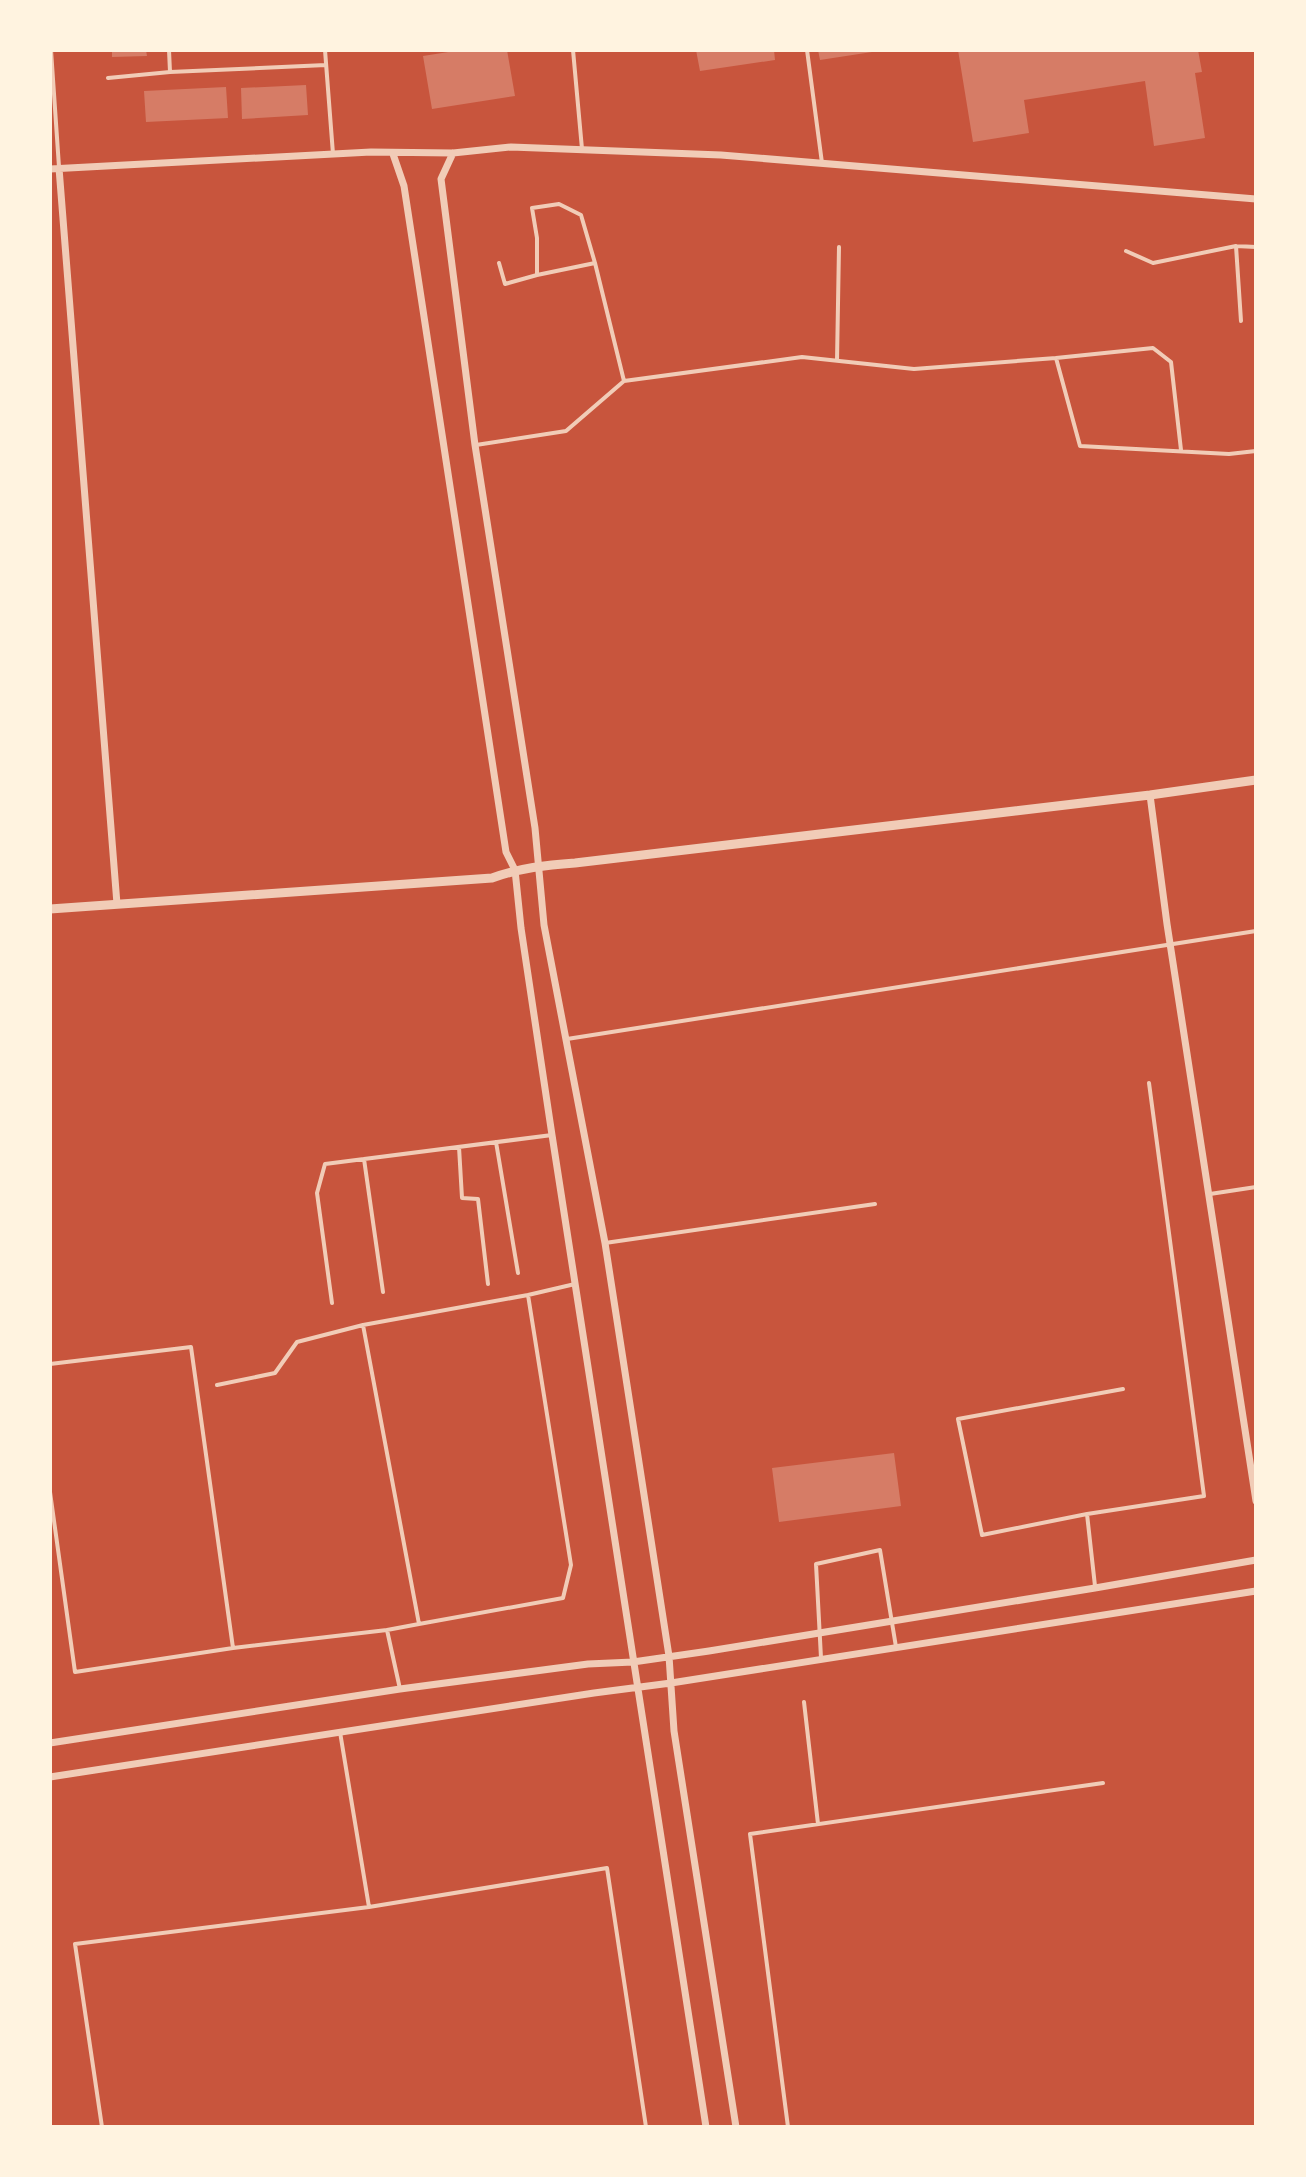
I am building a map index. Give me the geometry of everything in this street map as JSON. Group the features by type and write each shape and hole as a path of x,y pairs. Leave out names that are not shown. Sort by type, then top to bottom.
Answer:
{"street":[{"path":"117,904 54,168 371,152 453,153 511,147 721,155 1256,199"},
{"path":"453,153 441,179 475,445 544,925 605,1243 669,1656 674,1731 736,2127"},
{"path":"393,154 407,202 506,852 515,870 552,1135 706,2127"},
{"path":"50,909 492,878 537,867 1256,780"},
{"path":"1150,795 1256,1501"},
{"path":"50,1743 400,1689 588,1664 633,1662 1256,1560"},
{"path":"50,1777 1256,1591"}],"lane":[{"path":"51,50 54,168"},
{"path":"169,50 170,72"},
{"path":"325,50 333,154"},
{"path":"573,50 582,149"},
{"path":"807,50 822,163"},
{"path":"108,78 326,65"},
{"path":"537,275 537,238 532,208 559,204 581,215 624,381"},
{"path":"1236,246 1241,321"},
{"path":"1126,251 1153,263 1236,246 1256,247"},
{"path":"837,361 839,247"},
{"path":"499,263 505,284 595,263"},
{"path":"475,445 566,431 624,381 802,357 914,369 1153,348 1171,362 1181,451"},
{"path":"1056,358 1080,446 1229,454 1256,451"},
{"path":"566,1039 1256,931"},
{"path":"1123,1389 958,1419 982,1535 1087,1514 1204,1496 1149,1083"},
{"path":"332,1303 317,1193 325,1164 552,1135"},
{"path":"496,1142 518,1273"},
{"path":"459,1147 462,1198 478,1199 488,1284"},
{"path":"364,1159 383,1292"},
{"path":"1210,1194 1256,1187"},
{"path":"605,1243 875,1204"},
{"path":"217,1385 275,1373 297,1342 363,1325 575,1284"},
{"path":"50,1492 75,1672 233,1648 387,1630 563,1598 571,1565 528,1295"},
{"path":"363,1325 419,1624"},
{"path":"50,1364 191,1347 233,1648"},
{"path":"1087,1514 1095,1588"},
{"path":"821,1658 816,1564 880,1550 896,1647"},
{"path":"387,1630 400,1689"},
{"path":"804,1702 818,1824"},
{"path":"340,1732 369,1907"},
{"path":"788,2127 750,1834 1103,1783"},
{"path":"102,2127 75,1944 369,1907 607,1868 646,2127"}],"building":[{"path":"112,50 146,50 147,56 112,57"},
{"path":"461,50 507,50 515,96 432,109 423,56"},
{"path":"696,50 774,50 775,60 700,71"},
{"path":"818,50 872,50 872,52 820,60"},
{"path":"958,50 1198,50 1202,72 1195,73 1205,138 1154,146 1145,81 1024,100 1029,133 973,142"},
{"path":"306,85 308,115 242,119 241,88"},
{"path":"226,87 228,118 146,122 144,91"},
{"path":"894,1453 901,1506 779,1522 772,1468"}]}
